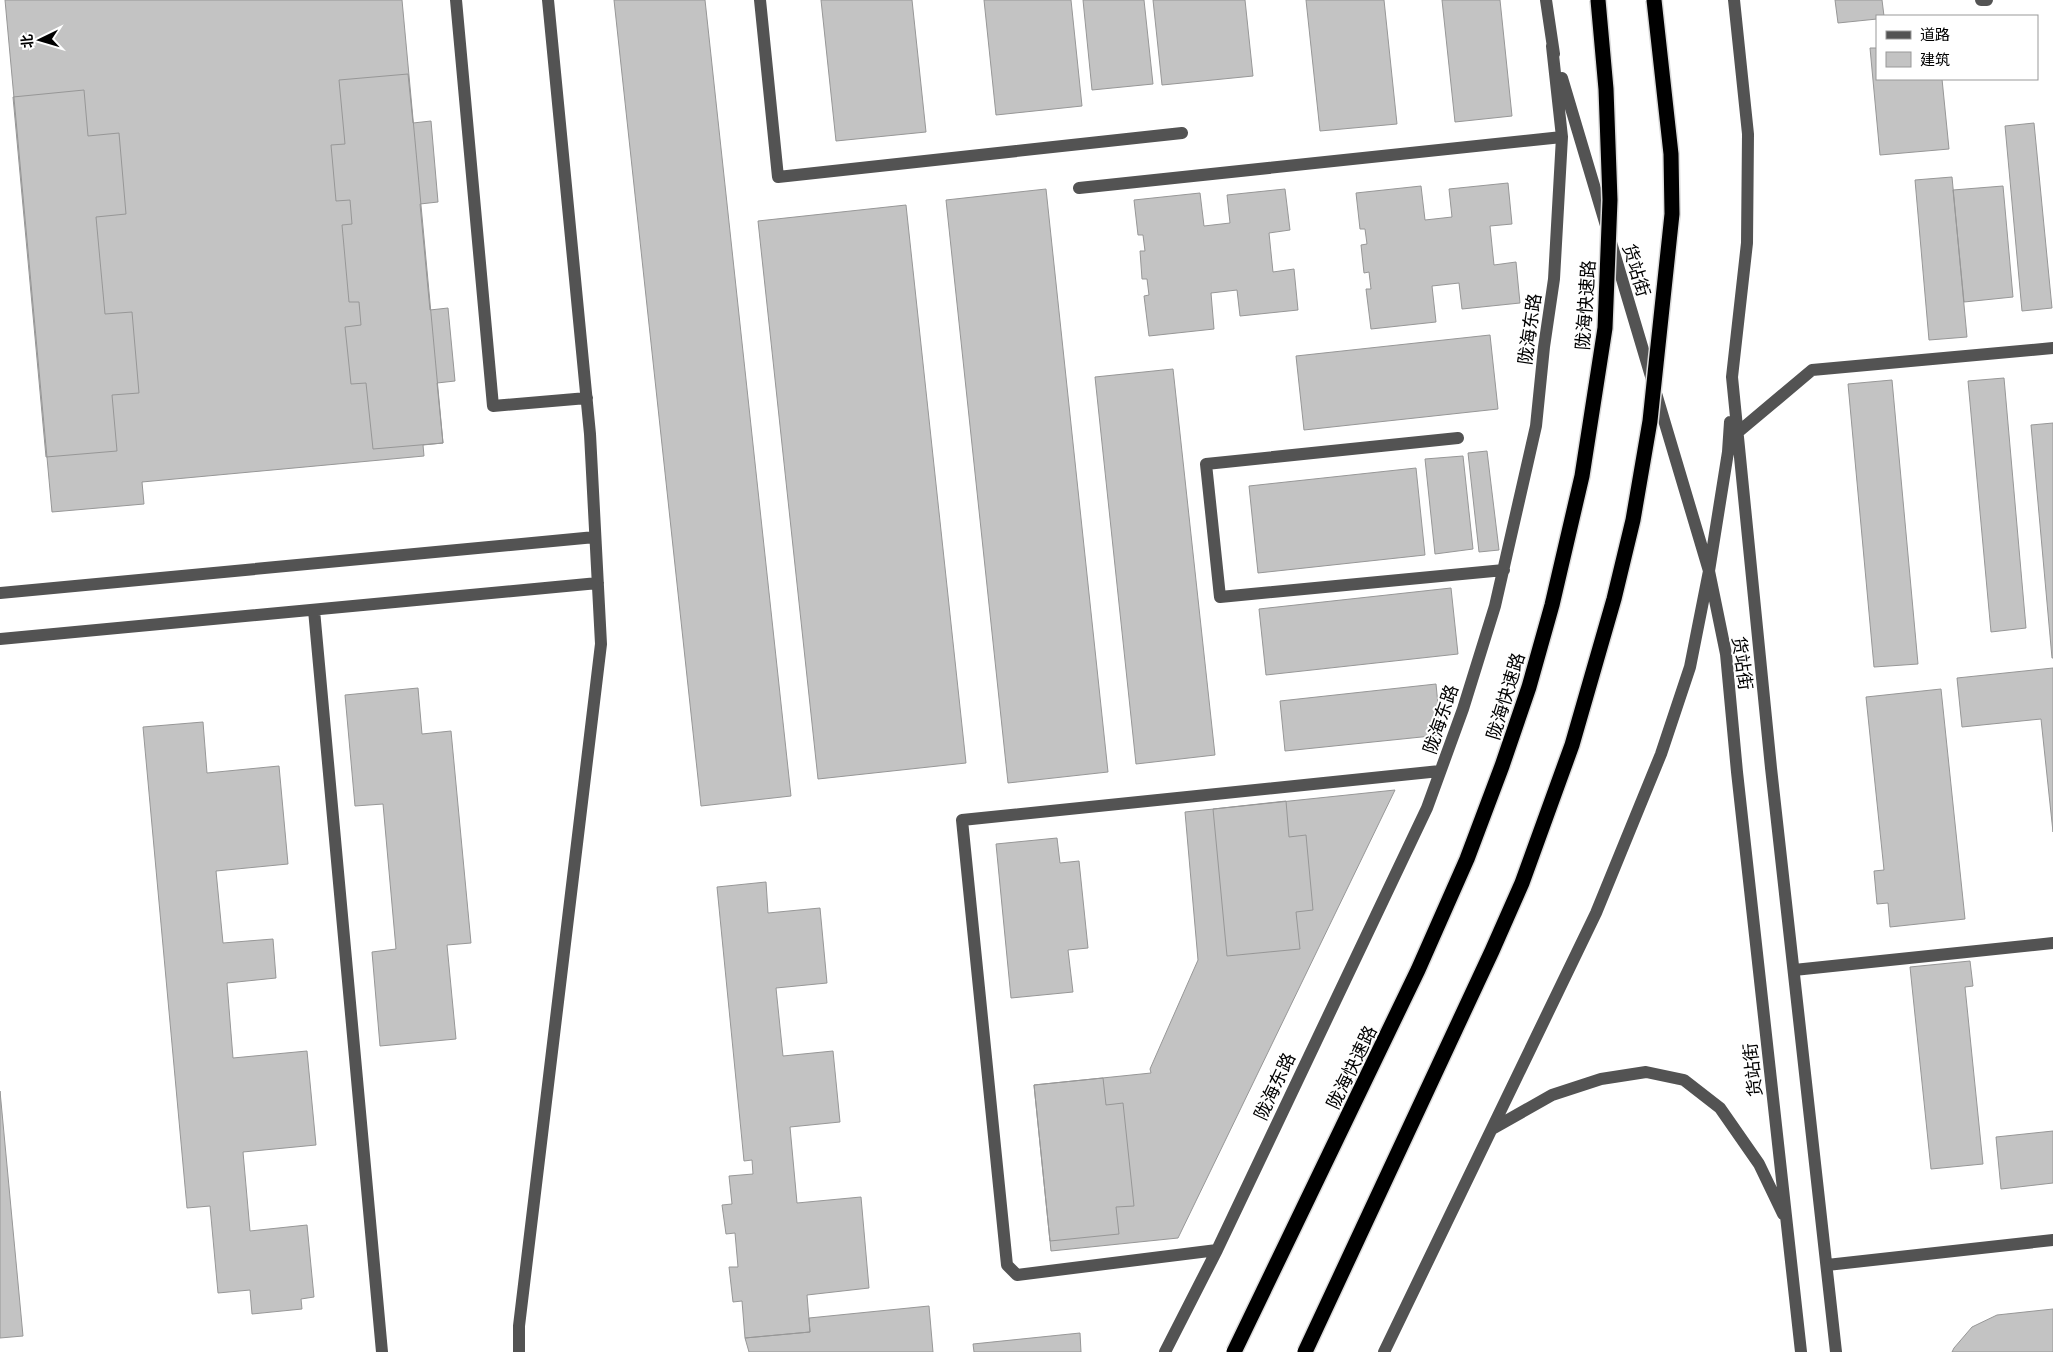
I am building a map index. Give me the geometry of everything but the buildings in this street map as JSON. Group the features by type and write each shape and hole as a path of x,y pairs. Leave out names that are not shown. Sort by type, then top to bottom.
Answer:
{"highway":[{"name":"陇海快速路","path":"1234,1352 1418,970 1467,859 1529,687 1552,605 1582,476 1605,328 1610,200 1606,89 1598,0"},
{"path":"1305,1352 1492,951 1522,882 1572,745 1614,600 1633,520 1650,421 1672,214 1671,154 1654,0"}],"street":[{"path":"456,0 493,406 586,398"},
{"path":"519,1352 520,1316 601,644 586,398 548,0"},
{"path":"760,0 778,177 1182,133"},
{"name":"货站街","path":"1546,0 1552,46 1709,571 1726,654 1737,772 1802,1352"},
{"name":"货站街","path":"1734,0 1748,134 1746,243 1732,377 1771,768 1836,1352"},
{"path":"1981,0 1987,0"},
{"name":"陇海东路","path":"1165,1352 1217,1250 1426,808 1463,709 1495,606 1536,426 1544,347 1554,280 1562,137 1552,46"},
{"path":"1079,188 1562,137"},
{"path":"1737,433 1812,370 2053,348"},
{"path":"1384,1352 1596,913 1662,754 1690,667 1709,571 1728,452 1732,377"},
{"path":"1458,438 1206,464 1220,597 1504,570"},
{"path":"0,593 595,537"},
{"path":"0,639 598,583"},
{"path":"314,610 382,1352"},
{"path":"1217,1250 1018,1275 1007,1264 962,820 1440,771"},
{"path":"1794,970 2053,943"},
{"path":"1492,1129 1552,1095 1601,1079 1646,1072 1684,1080 1720,1108 1759,1164 1787,1222"},
{"path":"1826,1265 2053,1240"}]}
